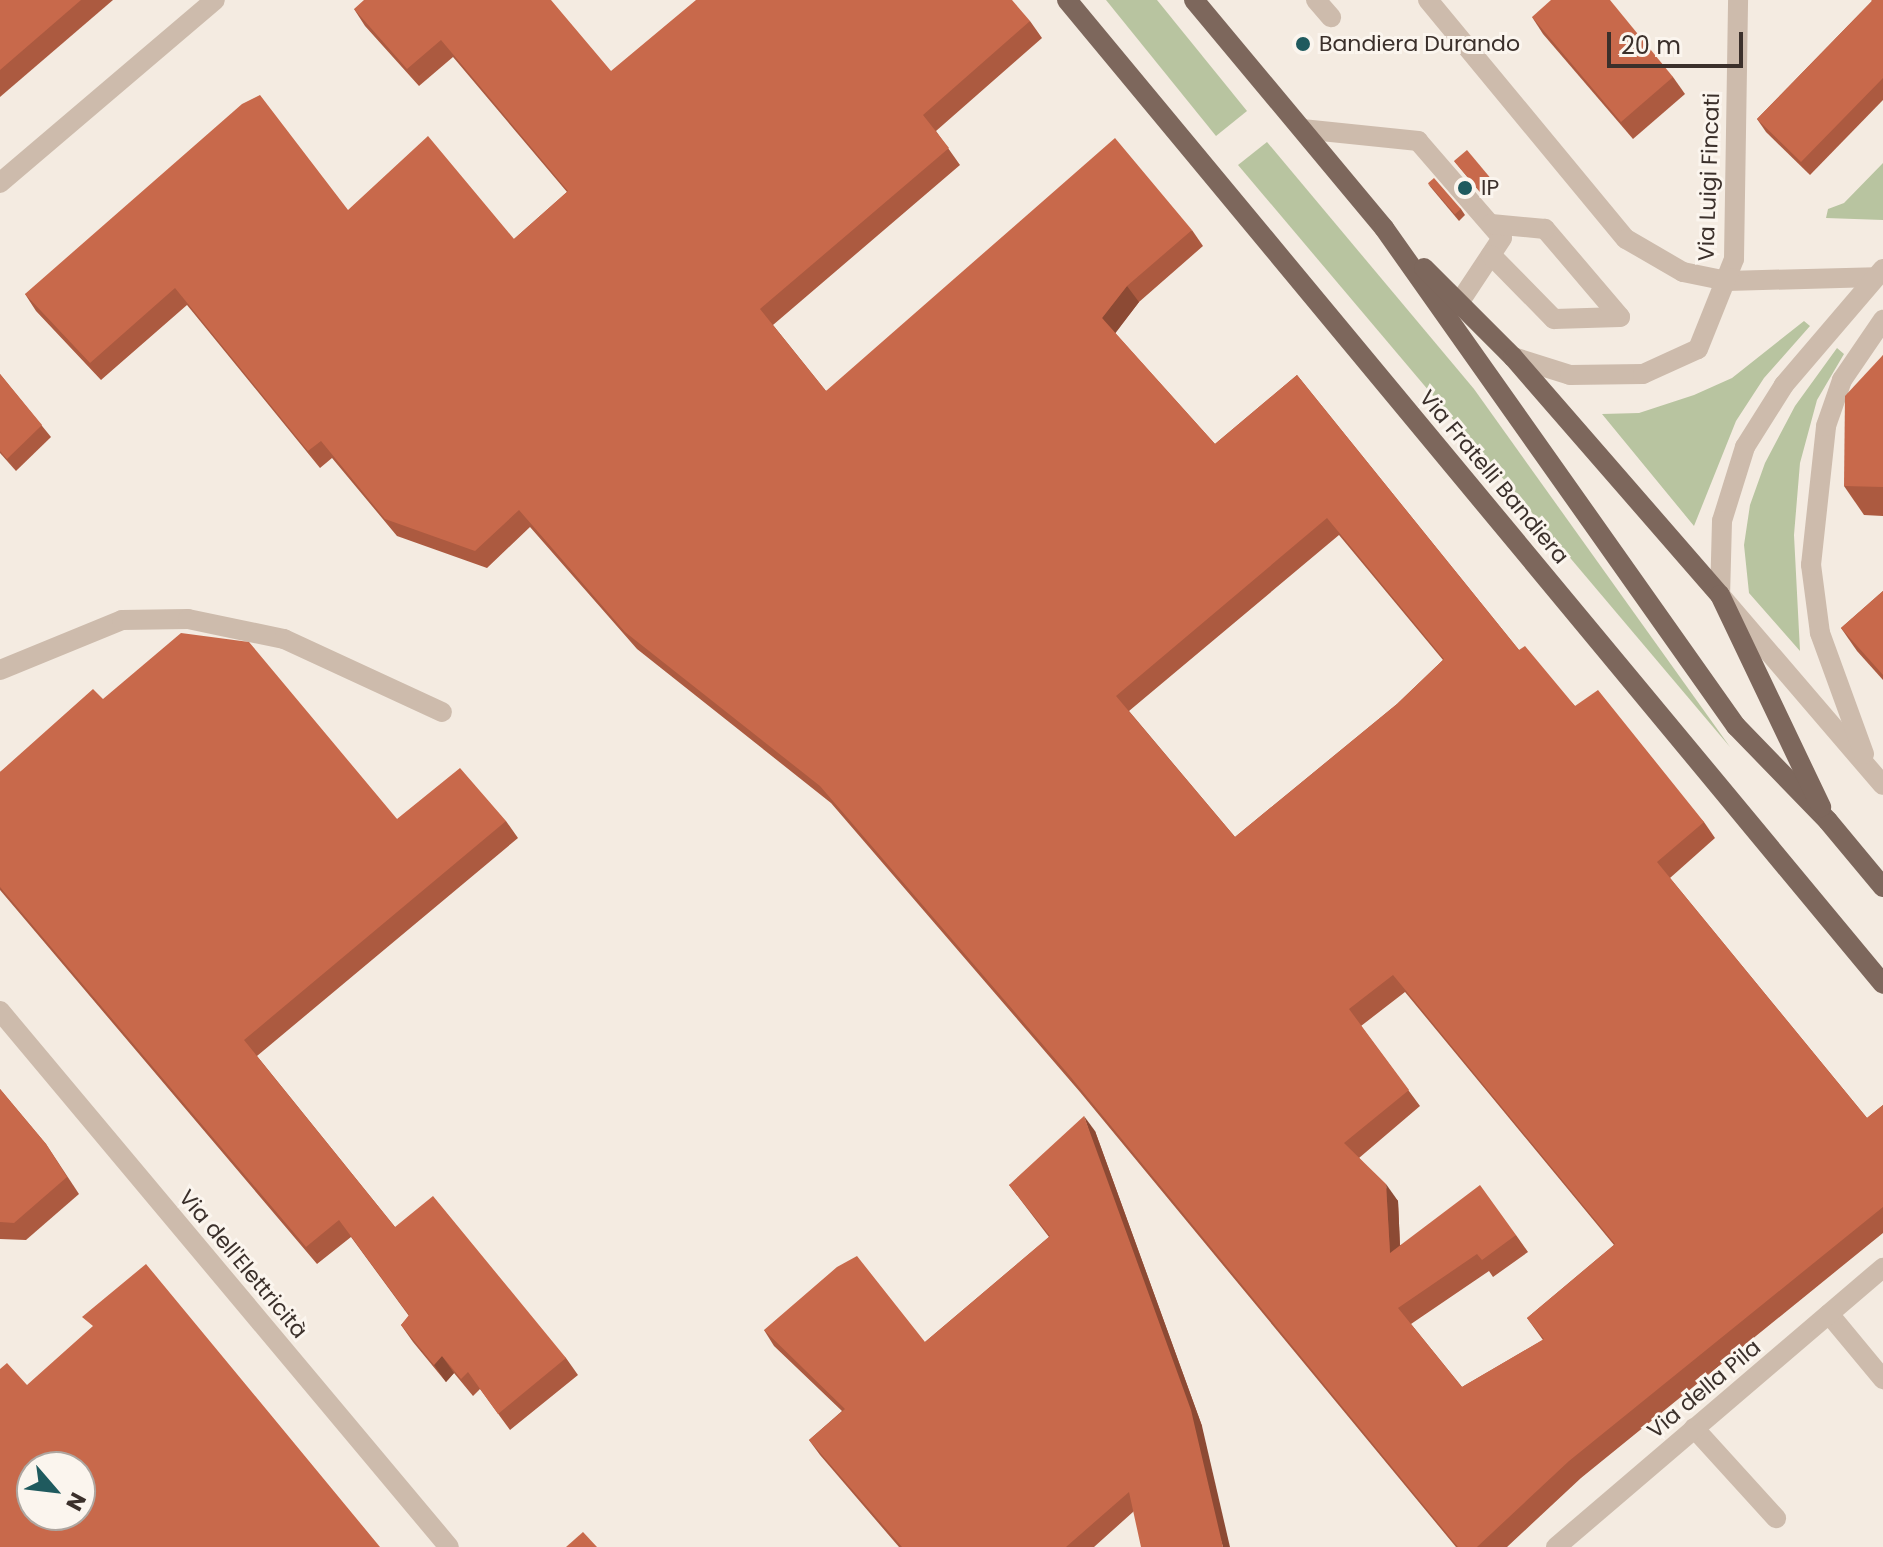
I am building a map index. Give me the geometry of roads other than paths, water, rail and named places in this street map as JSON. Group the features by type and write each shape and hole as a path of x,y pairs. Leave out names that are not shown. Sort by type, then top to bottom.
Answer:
{"main road":[{"name":"Via Fratelli Bandiera","path":"1067,0 1883,984"},
{"name":"Via Fratelli Bandiera","path":"1203,3 1384,228 1736,726 1828,821 1883,887"},
{"name":"Via Fratelli Bandiera","path":"1384,228 1513,357 1720,595 1828,821"}],"street":[{"path":"0,183 215,0"},
{"path":"1316,0 1331,17"},
{"path":"1428,0 1626,239 1683,272 1727,281 1879,273"},
{"name":"Via Luigi Fincati","path":"1513,357 1570,375 1643,374 1698,349 1734,259 1738,0"},
{"path":"1302,129 1418,141 1502,238 1459,303"},
{"path":"1491,224 1545,229 1620,317 1554,319 1491,255"},
{"path":"1720,595 1722,521 1745,447 1784,385 1879,273"},
{"path":"1876,777 1820,633 1811,565 1826,426 1842,380 1883,320"},
{"name":"Via Fratelli Bandiera","path":"1720,595 1876,777"},
{"path":"0,670 122,620 188,619 284,639 442,712"},
{"name":"Via dell'Elettricità","path":"0,1011 449,1547"},
{"name":"Via della Pila","path":"1556,1547 1579,1540 1694,1428 1883,1268"},
{"path":"1829,1314 1883,1379"},
{"path":"1694,1428 1776,1518"}],"place":[{"name":"Bandiera Durando","path":"1303,44"},
{"name":"IP","path":"1465,188"}]}
